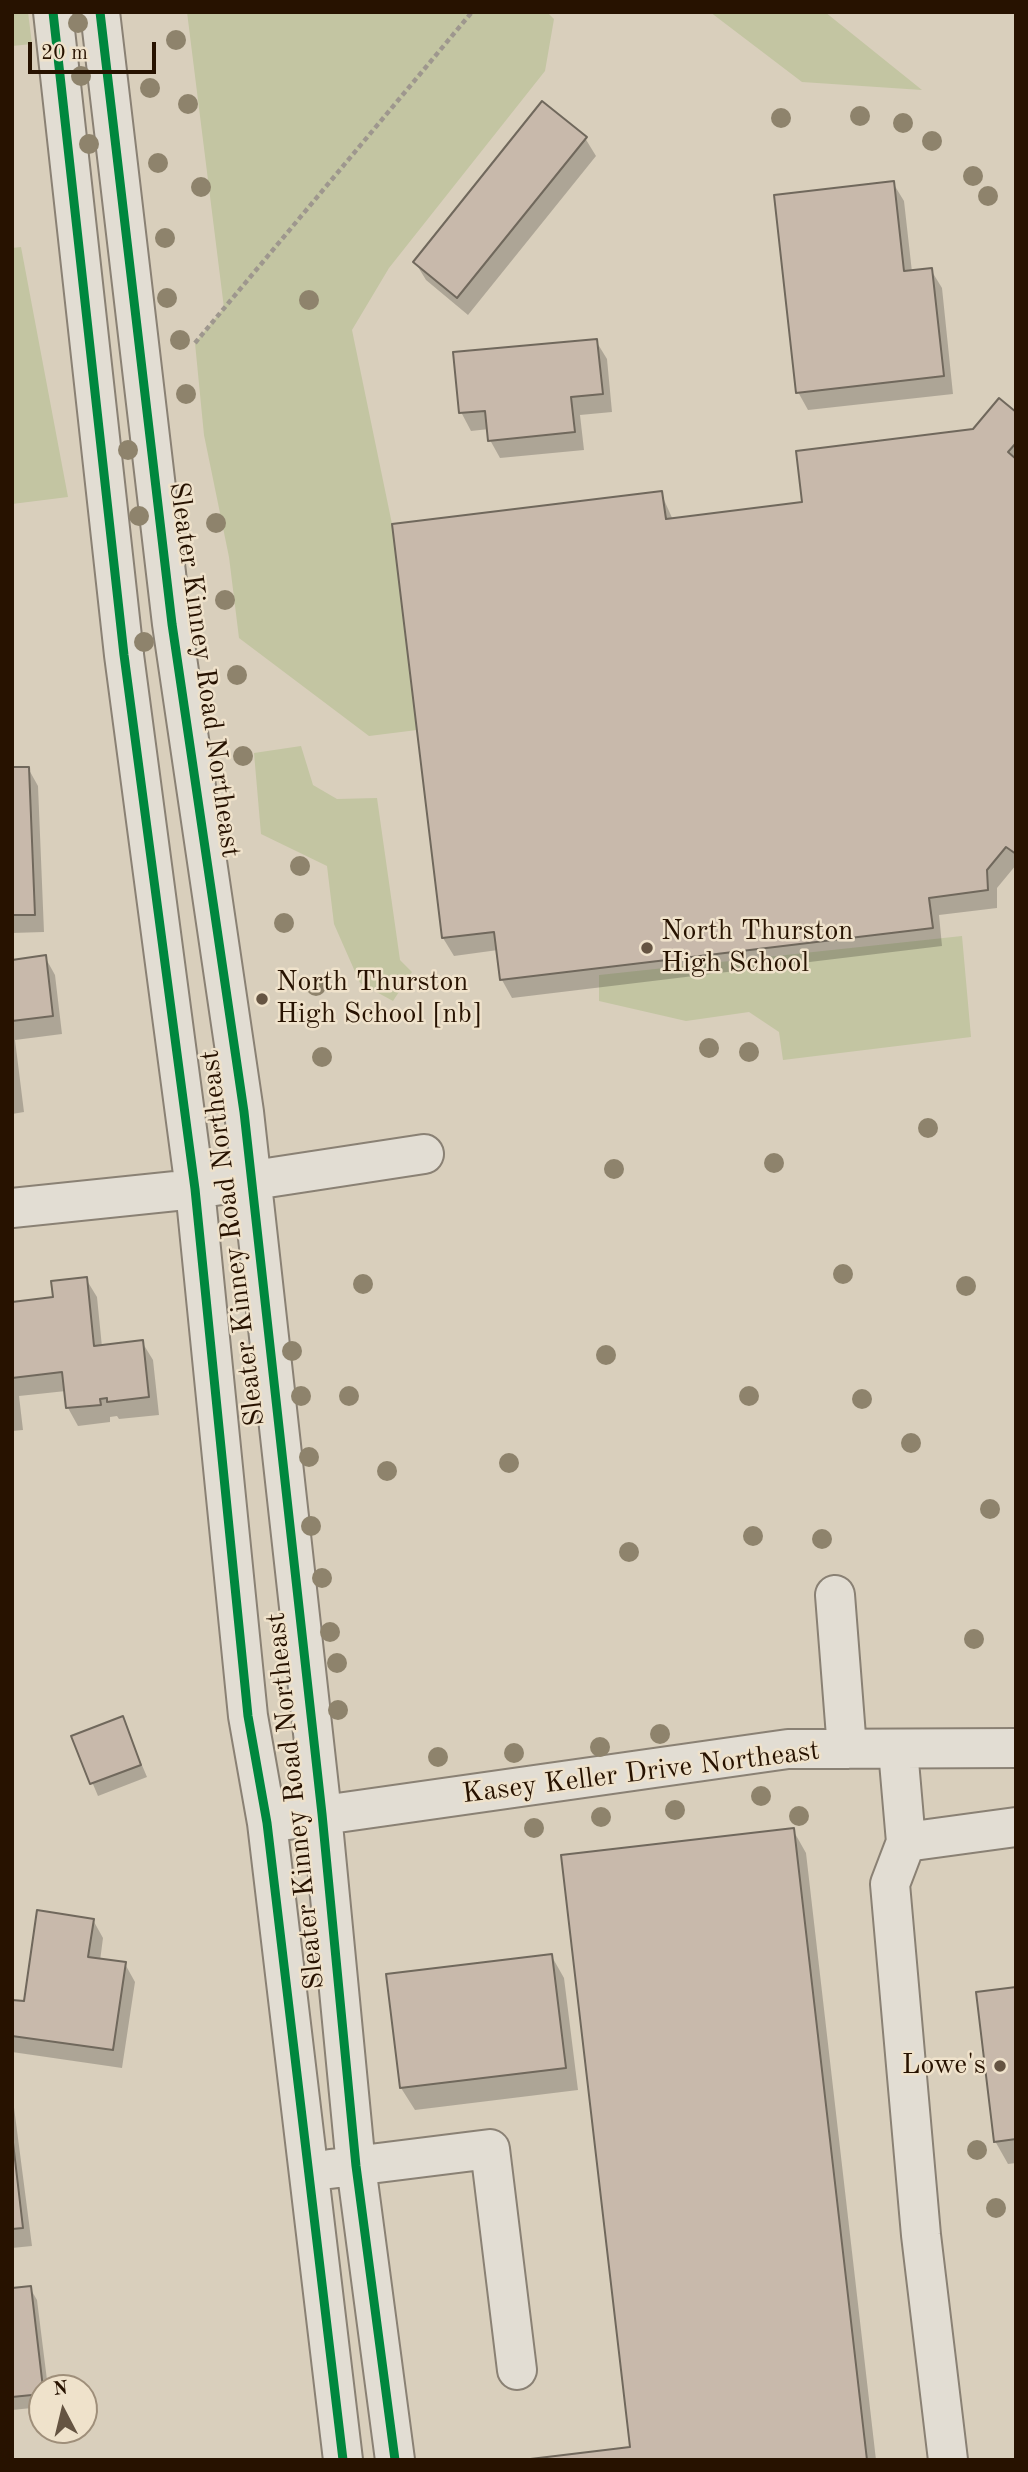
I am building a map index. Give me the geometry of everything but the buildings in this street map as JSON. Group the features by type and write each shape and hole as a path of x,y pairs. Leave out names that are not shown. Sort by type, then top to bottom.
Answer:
{"street":[{"name":"Sleater Kinney Road Northeast","path":"53,12 124,655 195,1189 248,1716 267,1823 343,2460"},
{"name":"Sleater Kinney Road Northeast","path":"100,12 170,610 251,1181 322,1814 356,2166 394,2460"},
{"path":"12,1208 195,1189 424,1154"},
{"path":"835,1595 847,1749"},
{"name":"Kasey Keller Drive Northeast","path":"267,1823 788,1749 1016,1748"},
{"path":"898,1750 906,1842 890,1884 921,2235 948,2460"},
{"path":"906,1842 1016,1827"},
{"path":"307,2172 491,2149 517,2370"}],"path":[{"path":"195,343 472,12"}],"green space":[{"path":"12,12 28,12 32,44 12,46"},
{"path":"187,12 547,12 554,19 545,71 389,268 352,330 392,524 417,730 369,736 239,638 229,557 204,435 195,343 224,308"},
{"path":"710,12 825,12 922,90 802,82"},
{"path":"21,247 68,497 12,504 12,248"},
{"path":"301,746 313,785 337,799 377,798 400,960 412,972 393,1001 360,983 334,924 327,866 261,834 254,753"},
{"path":"962,936 971,1037 783,1060 779,1032 749,1012 686,1021 599,1001 599,975"}],"cycle path":[{"path":"53,12 124,655 195,1189 248,1716 267,1823 343,2460"},
{"path":"100,12 172,624 244,1112 322,1814 356,2166 395,2460"}],"place":[{"name":"North Thurston High School","path":"647,948"},
{"name":"North Thurston High School [nb]","path":"262,999"},
{"name":"Lowe's","path":"1000,2066"}]}
